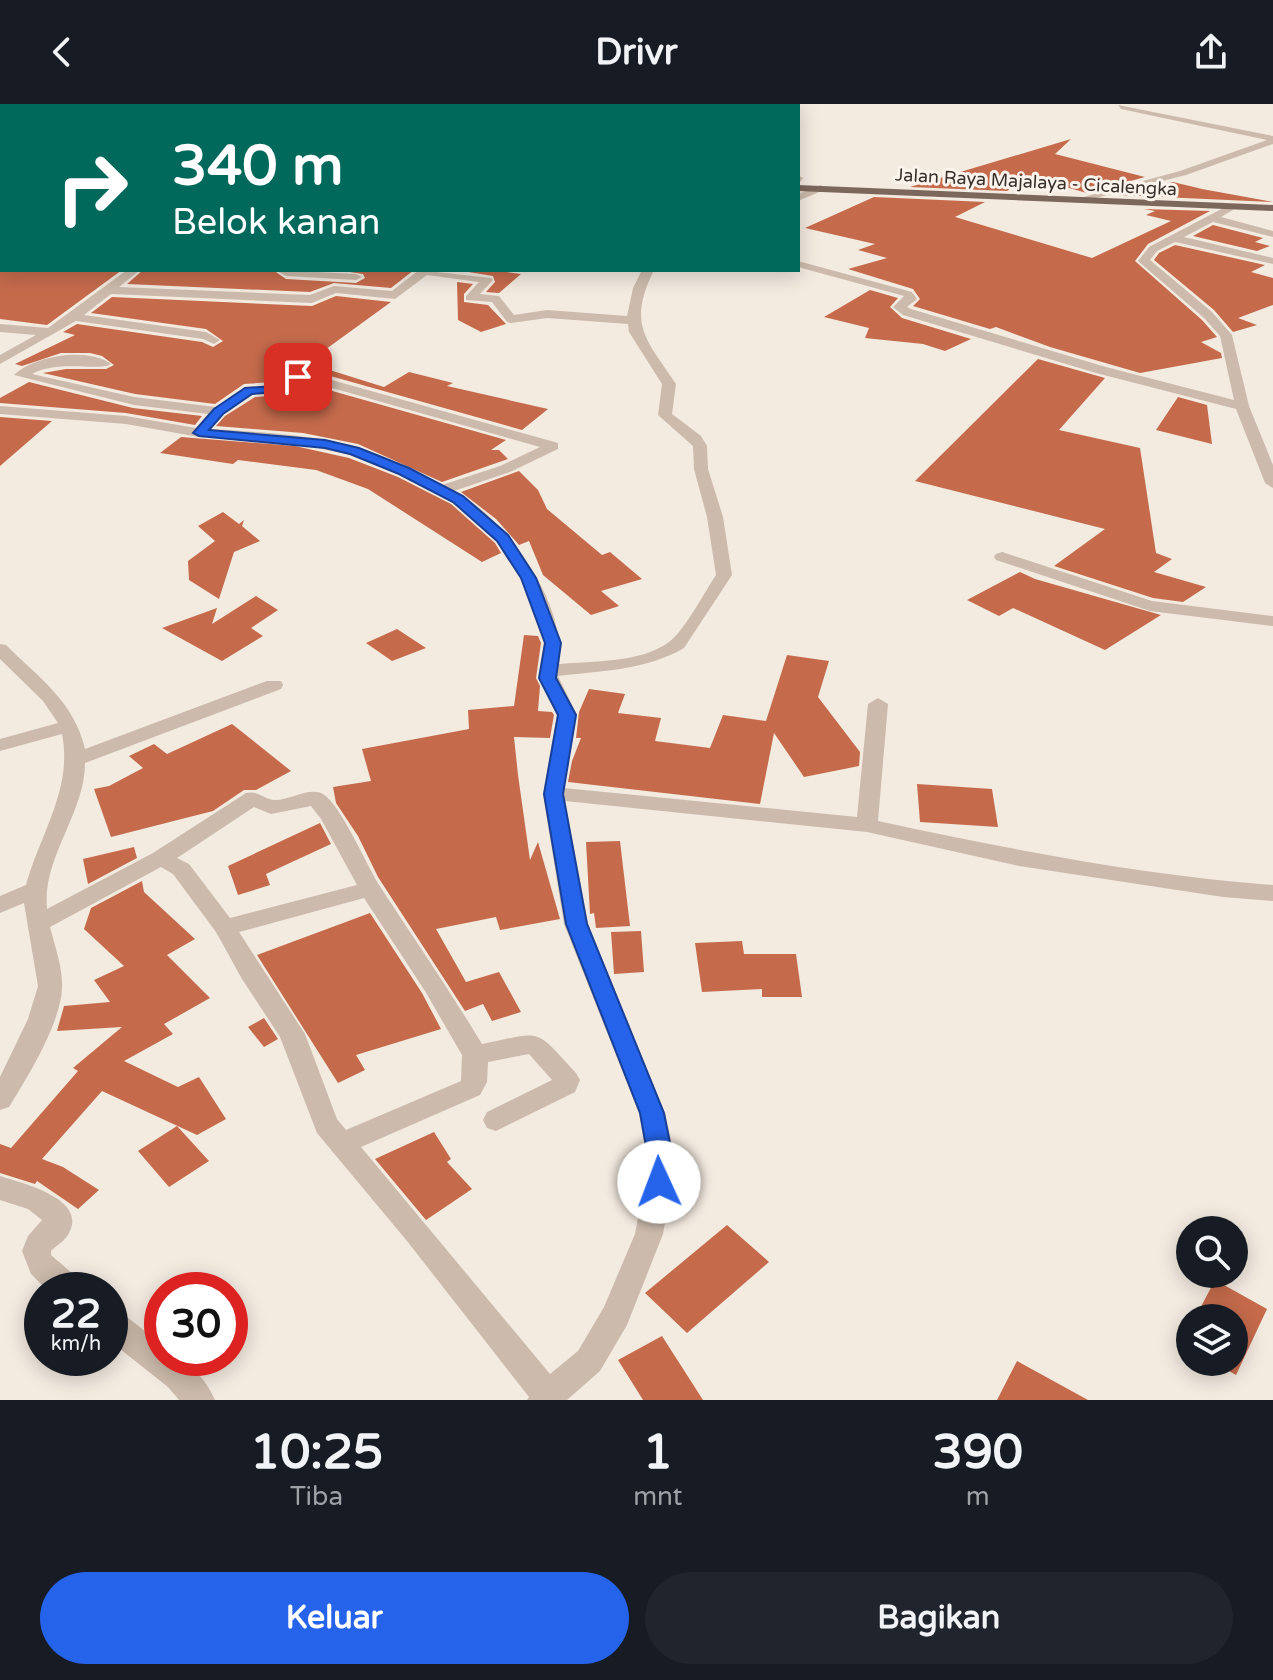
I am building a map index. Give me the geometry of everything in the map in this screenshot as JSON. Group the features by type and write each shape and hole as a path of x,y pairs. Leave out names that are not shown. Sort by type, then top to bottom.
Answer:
{"main road":[{"name":"Jalan Raya Majalaya - Cicalengka","path":"800,188 1273,208"}],"street":[{"path":"1121,107 1273,139"},
{"path":"1273,131 1265,132 1273,139"},
{"path":"1084,200 1183,173 1273,139"},
{"path":"800,197 821,188"},
{"path":"1233,207 1153,249 1144,261 1226,335 1242,406 1273,483"},
{"path":"1211,218 1273,234"},
{"path":"1174,238 1272,261"},
{"path":"800,265 908,294 911,299 899,307 907,312 1101,370 1242,406"},
{"path":"0,362 73,317 131,272"},
{"path":"285,272 316,272 368,279 363,291"},
{"path":"108,290 312,299 334,289 399,294 424,272"},
{"path":"432,272 488,280 470,298 495,298 511,319 547,314 633,318"},
{"path":"469,277 476,272"},
{"path":"488,272 499,273"},
{"path":"549,671 654,656 671,650 724,575 725,563 701,469 700,446 696,439 665,415 669,384 635,332 633,318 639,288 647,272"},
{"path":"73,317 214,340"},
{"path":"0,328 48,332"},
{"path":"0,362 27,370 69,360 105,364"},
{"path":"27,370 21,376 134,401 218,411"},
{"path":"199,433 218,411 251,390 276,389 303,376 553,446 505,469 442,490"},
{"path":"0,410 126,420 199,433 295,439 340,447 404,471 458,499 503,538 529,578 553,643 548,678 567,715 553,794 576,924 652,1113 662,1163 649,1234 616,1315 589,1361 548,1398 326,1125 292,1034 250,973 225,928 181,869 161,858"},
{"path":"1002,557 1150,606 1273,621"},
{"path":"0,649 38,683 69,726 77,769 36,889 37,924 51,992 0,1100"},
{"path":"76,759 274,685"},
{"path":"867,825 878,704"},
{"path":"0,745 69,726"},
{"path":"553,794 867,825 1019,859 1223,889 1273,893"},
{"path":"37,924 161,858 253,798 271,807 316,799 330,816 370,889 434,985 475,1055 471,1088 341,1144"},
{"path":"0,905 36,889"},
{"path":"225,928 370,889"},
{"path":"475,1055 534,1043 567,1080 566,1085 496,1120"},
{"path":"0,1188 48,1205 56,1214 57,1228 38,1245 37,1253 47,1272"},
{"path":"128,1336 179,1377 199,1400"}],"building":[{"path":"1071,139 1055,154 1145,177 1087,193 1026,176 1007,191 910,187"},
{"path":"1173,182 1202,189 1273,202 1118,195"},
{"path":"874,197 985,202 955,217 1092,258 1171,221 1146,215 1155,211 1144,209 1210,211 1148,244 1135,261 1202,320 1217,337 1201,342 1221,353 1222,358 1140,373 1050,347 996,327 990,329 913,306 920,299 913,289 848,269 887,258 858,250 875,244 805,228"},
{"path":"1213,225 1263,238 1255,242 1270,246 1257,251 1193,236"},
{"path":"1175,245 1265,265 1251,272 1273,278 1273,305 1238,318 1257,325 1233,332 1214,310 1154,260 1159,253"},
{"path":"0,272 119,272 47,325 0,319"},
{"path":"141,272 276,272 286,279 356,283 365,278 363,274 350,272 411,272 391,288 334,283 310,292 127,284"},
{"path":"468,272 521,274 499,293 486,292 495,282 493,276"},
{"path":"457,282 473,284 464,294 464,302 488,305 506,324 481,332 458,320"},
{"path":"870,290 898,298 890,307 902,318 971,339 945,351 923,344 865,338 869,328 824,317"},
{"path":"336,296 391,302 293,373 273,382 244,384 215,404 135,394 43,373 66,369 106,369 114,365 102,356 90,353 61,353 22,366 15,364 75,335 63,332 77,324 202,342 213,347 223,341 206,329 91,313 112,297 312,306"},
{"path":"1038,359 1105,378 1059,430 1140,448 1156,553 1172,559 1154,572 1206,587 1183,602 1153,598 1054,566 1105,529 915,481"},
{"path":"320,367 384,387 409,372 453,383 447,386 548,409 522,430 309,370"},
{"path":"29,382 133,408 202,416 195,425 126,413 0,403 0,398"},
{"path":"304,383 506,440 491,450 499,450 508,459 442,482 358,444 303,433 216,426 225,416 255,397 281,395"},
{"path":"1178,397 1207,405 1212,444 1156,430"},
{"path":"0,417 52,421 0,466"},
{"path":"181,437 295,446 349,458 398,477 451,504 495,543 501,553 482,562 368,489 316,470 238,460 233,464 160,453"},
{"path":"519,471 538,490 547,509 602,555 610,552 642,579 601,591 619,606 591,615 543,575 529,541 519,545 496,519 461,492"},
{"path":"223,512 239,524 244,520 242,526 260,541 234,552 219,599 189,580 188,561 215,541 198,526"},
{"path":"1020,572 1161,615 1105,650 1013,608 999,616 967,600"},
{"path":"256,596 278,610 251,628 263,636 222,661 162,628 217,608 212,624"},
{"path":"397,629 426,648 392,661 366,643"},
{"path":"524,635 538,636 541,643 536,678 540,686 538,711 552,712 554,715 550,738 514,737 518,775 530,860 538,842 560,919 500,930 496,917 436,929 466,982 499,972 521,1012 492,1021 483,1004 465,1011 378,877 358,836 336,803 333,787 371,781 362,749 469,729 468,710 514,706"},
{"path":"787,655 829,661 818,697 860,752 859,766 804,777 774,733 760,804 568,782 581,738 576,738 579,712 589,689 625,694 618,713 661,718 655,741 710,748 723,715 766,721"},
{"path":"232,724 291,771 256,790 244,790 213,811 111,837 94,789 109,786 143,768 129,756 154,744 167,754"},
{"path":"917,784 992,789 998,827 920,822"},
{"path":"320,823 331,844 266,874 270,885 238,895 228,866"},
{"path":"620,841 630,926 596,928 594,913 590,914 586,842"},
{"path":"134,847 137,858 88,884 83,859"},
{"path":"142,881 144,892 195,939 167,955 210,998 164,1024 173,1034 124,1061 178,1087 199,1077 226,1119 197,1135 102,1091 42,1159 63,1167 99,1190 78,1209 37,1181 35,1184 0,1173 0,1144 11,1148 78,1071 73,1068 122,1027 57,1031 64,1006 110,1002 94,980 124,966 84,929 91,908"},
{"path":"370,913 422,993 441,1029 356,1055 365,1070 338,1083 257,955"},
{"path":"641,931 644,972 614,974 611,932"},
{"path":"742,941 744,954 796,954 802,997 762,997 762,989 702,992 695,943"},
{"path":"264,1018 278,1039 264,1047 248,1027"},
{"path":"177,1126 209,1161 169,1187 138,1151"},
{"path":"434,1132 451,1159 447,1162 472,1189 426,1220 375,1159"},
{"path":"727,1225 769,1262 687,1333 645,1293"},
{"path":"1211,1288 1229,1288 1267,1309 1248,1349 1248,1304 1202,1304"},
{"path":"662,1336 703,1400 643,1400 618,1360"},
{"path":"1017,1361 1088,1400 997,1400"}],"route":[{"path":"298,377 276,389 249,390 218,411 199,433 325,444 354,451 404,471 458,499 503,538 529,578 553,643 548,678 567,715 553,794 576,924 652,1113 662,1163 659,1182"}]}
